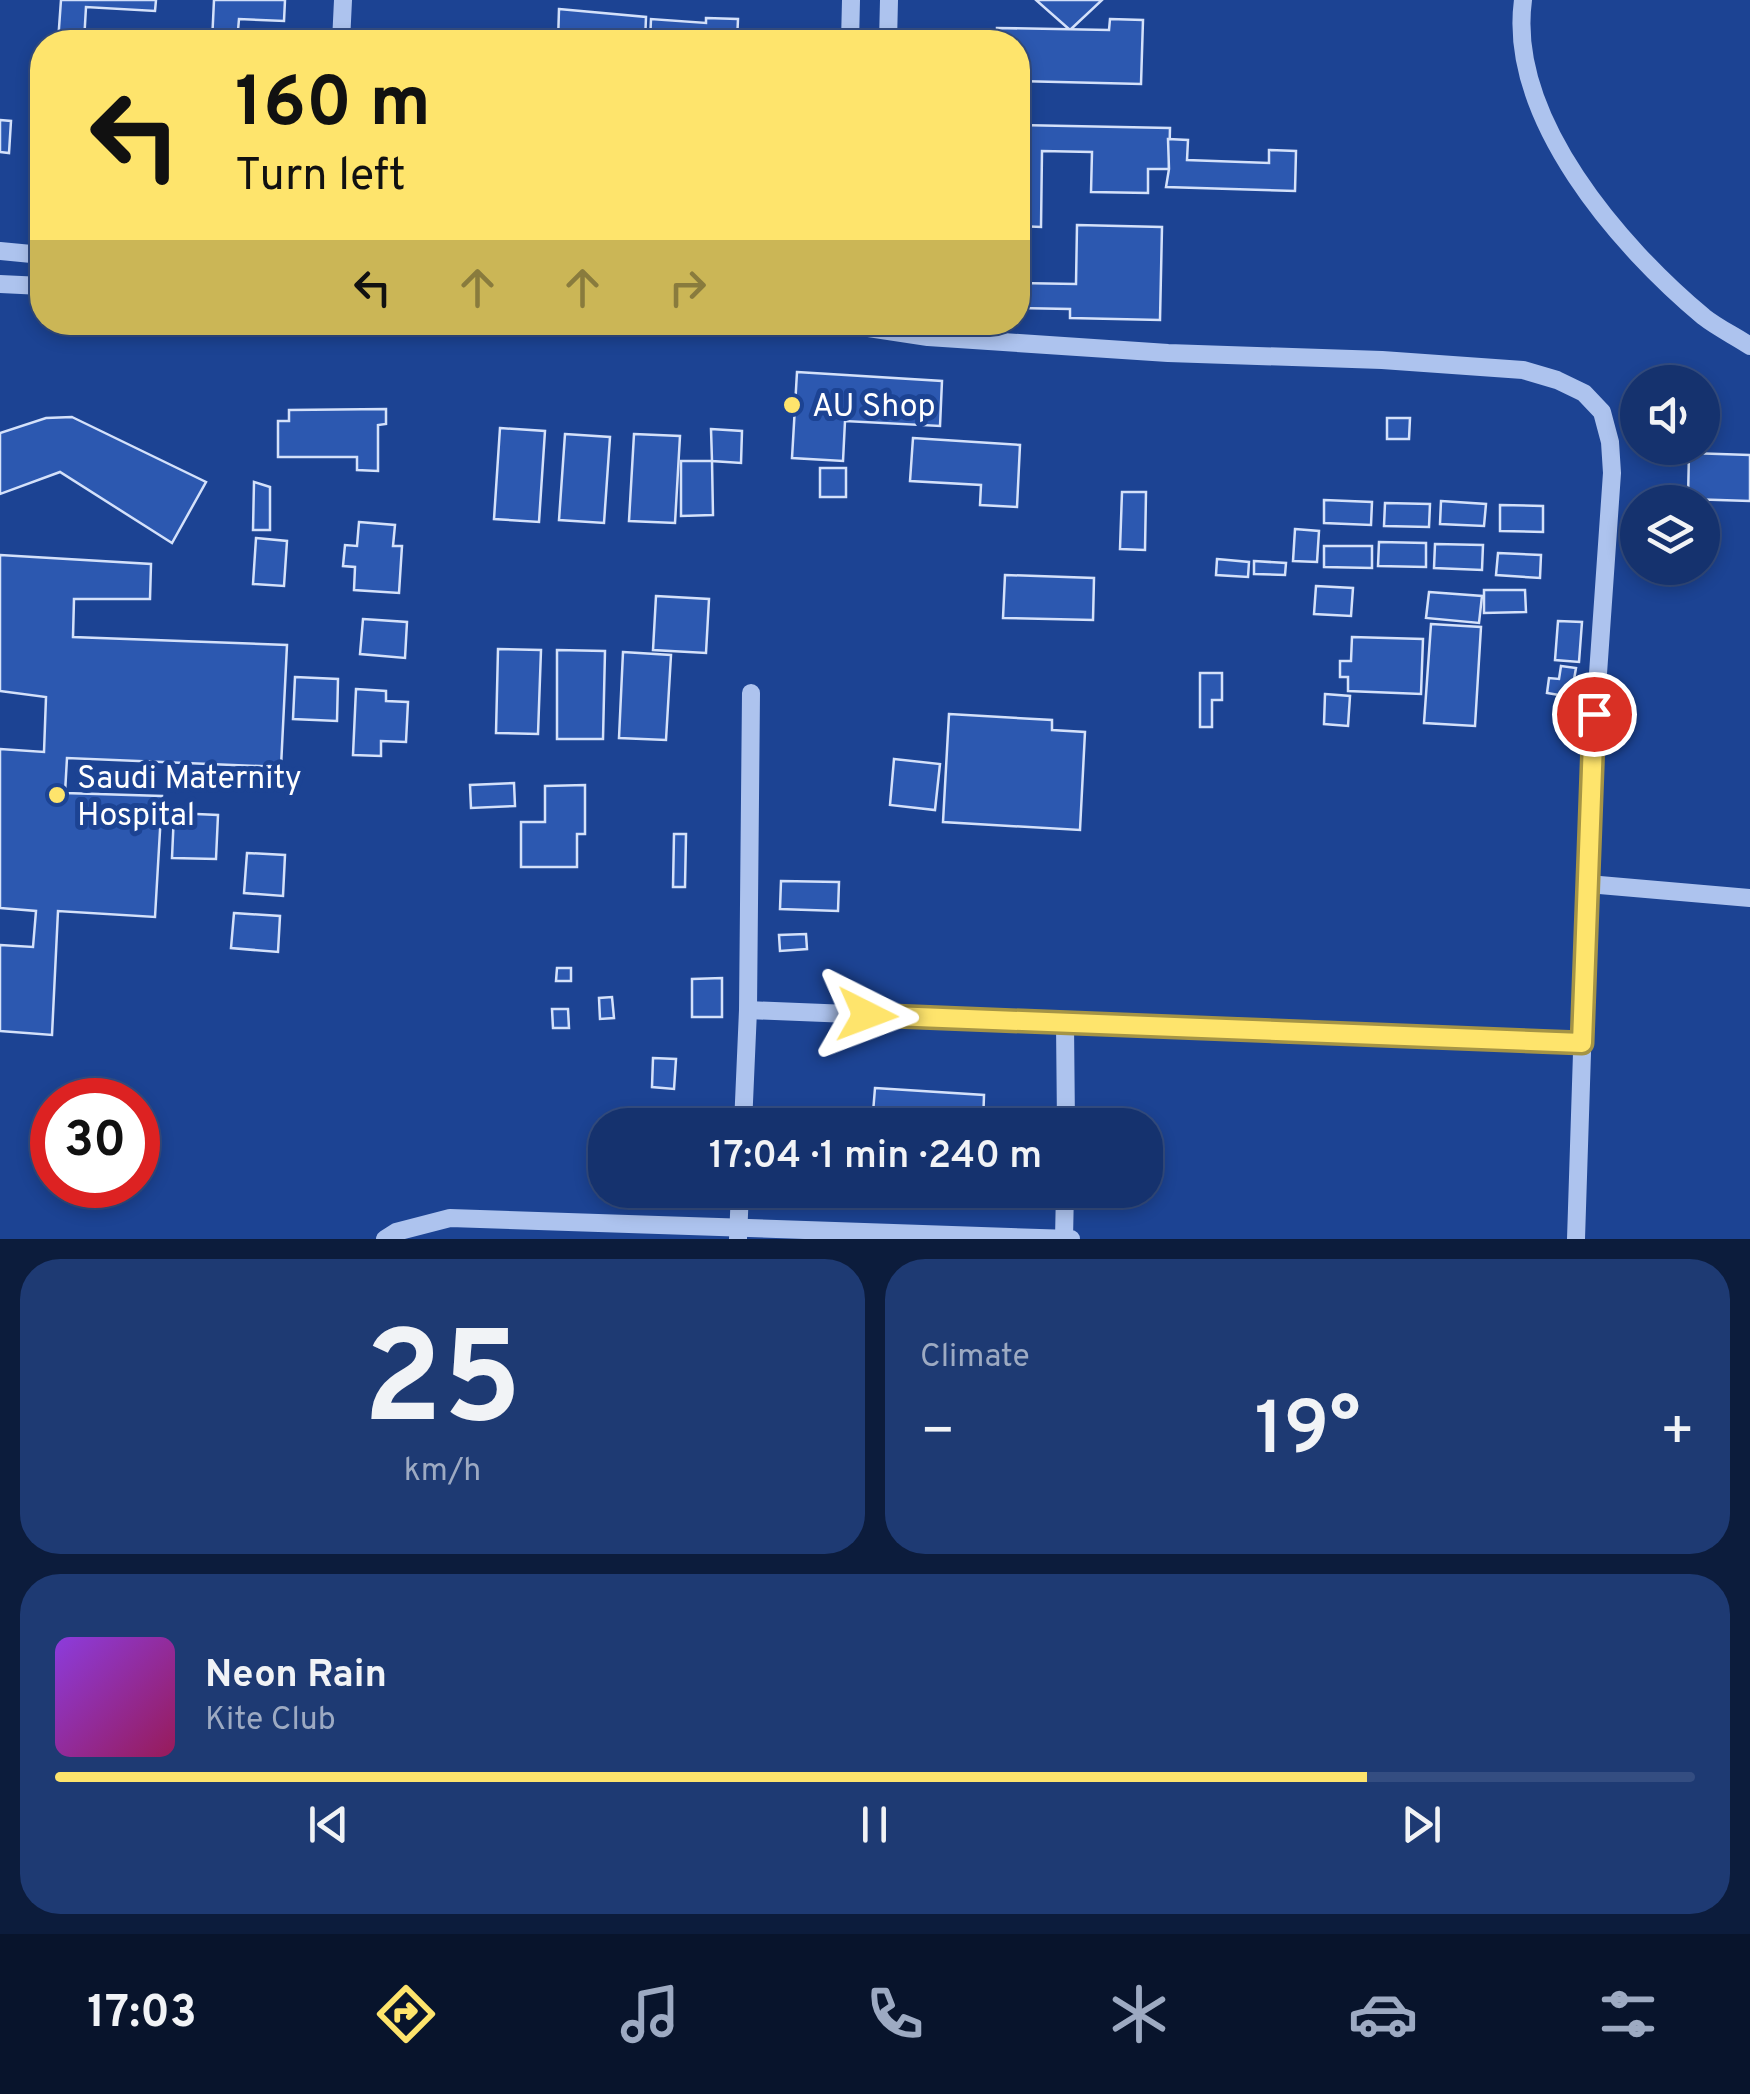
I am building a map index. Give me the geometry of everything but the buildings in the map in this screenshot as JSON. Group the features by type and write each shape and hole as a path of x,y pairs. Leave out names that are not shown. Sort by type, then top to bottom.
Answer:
{"street":[{"path":"342,30 344,0"},
{"path":"850,30 851,0"},
{"path":"888,30 889,0"},
{"path":"1523,0 1520,21 1524,57 1538,104 1565,159 1636,253 1706,318 1750,346"},
{"path":"0,251 30,254"},
{"path":"0,284 30,286"},
{"path":"915,335 1524,370 1584,393 1602,412 1612,472 1590,774 1576,1239"},
{"path":"744,1108 751,694"},
{"path":"1588,884 1750,898"},
{"path":"748,1010 1582,1043"},
{"path":"1066,1024 1066,1108"},
{"path":"738,1233 739,1208"},
{"path":"385,1239 396,1232 450,1218 738,1233 1068,1239 1066,1208"}],"place":[{"name":"AU Shop","path":"792,405"},
{"name":"Saudi Maternity Hospital","path":"57,795"}],"route":[{"path":"867,1015 1582,1043 1594,714"}]}
